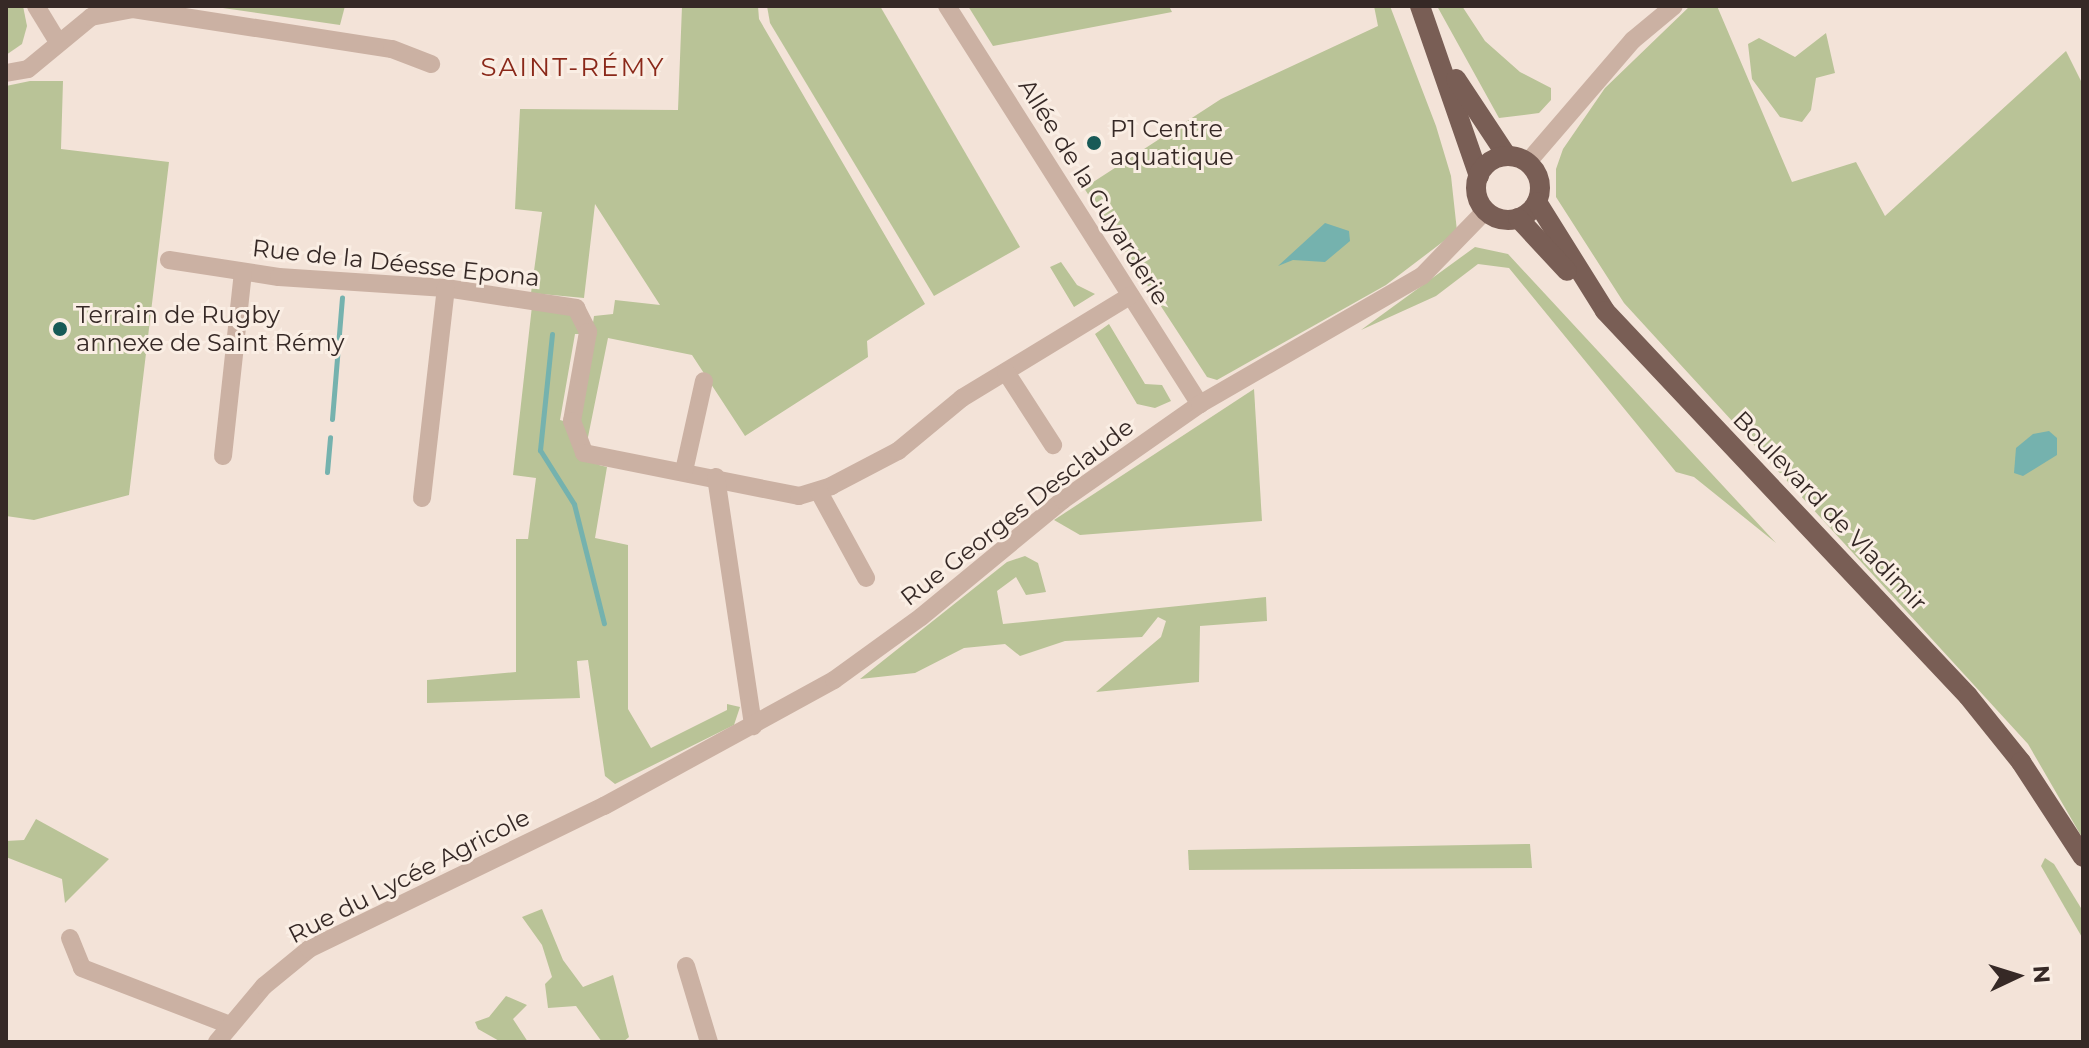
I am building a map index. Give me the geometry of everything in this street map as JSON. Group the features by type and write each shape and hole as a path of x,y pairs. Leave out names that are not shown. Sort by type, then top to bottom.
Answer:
{"main road":[{"path":"1420,6 1479,176 1477,194 1486,210 1501,219 1518,218 1537,202 1539,180 1528,162 1507,156 1490,162 1479,176"},
{"path":"1438,52 1507,156"},
{"name":"Boulevard de Vladimir","path":"1537,202 1605,311 1968,696 2029,773 2083,857"},
{"path":"1518,218 1605,311"}],"street":[{"path":"36,6 58,42"},
{"name":"Allée de la Guyarderie","path":"947,6 1200,404"},
{"path":"1528,162 1633,40 1674,6"},
{"path":"6,73 28,69 91,17 133,9 392,49 431,64"},
{"name":"Rue Georges Desclaude","path":"604,806 753,726 859,662 1063,500 1200,404 1422,276 1486,210"},
{"name":"Rue de la Déesse Epona","path":"169,260 243,272 446,288 576,308 588,332 572,421 575,440 584,453 799,496 819,492 898,451 962,398 1130,296"},
{"path":"223,456 243,272"},
{"path":"422,498 446,288"},
{"path":"1006,372 1053,445"},
{"path":"684,471 704,381"},
{"path":"716,477 753,726"},
{"path":"819,492 866,578"},
{"name":"Rue du Lycée Agricole","path":"217,1042 278,972 309,949 604,806"},
{"path":"70,938 82,968 230,1025"},
{"path":"686,966 709,1042"}],"green space":[{"path":"6,6 23,6 27,26 22,44 6,55"},
{"path":"209,6 345,6 340,25"},
{"path":"682,6 758,6 759,19 925,304 867,341 868,357 745,436 692,355 608,338 587,442 578,425 594,316 613,314 615,300 660,305 595,204 584,298 531,293 542,212 515,209 520,109 678,110"},
{"path":"767,6 880,6 1020,247 934,296 770,23"},
{"path":"968,6 1169,6 1172,12 993,46"},
{"path":"1374,6 1390,6 1436,126 1451,176 1457,231 1386,285 1217,380 1207,377 1084,188 1221,99 1378,26"},
{"path":"1437,6 1462,6 1485,41 1520,72 1551,88 1551,100 1539,113 1499,118"},
{"path":"1690,6 1717,6 1792,182 1856,162 1885,216 2066,51 2083,85 2083,839 2028,744 1624,303 1556,197 1556,169 1563,149 1605,88"},
{"path":"1826,33 1835,73 1816,78 1811,110 1802,122 1780,117 1752,79 1748,44 1759,38 1795,57"},
{"name":"Terrain de Rugby annexe de Saint Rémy","path":"30,81 63,81 61,149 169,162 129,495 34,520 6,516 6,86"},
{"path":"1475,247 1508,254 1776,543 1694,477 1676,472 1509,268 1478,264 1436,296 1361,330"},
{"path":"1061,262 1077,285 1095,294 1074,307 1050,267"},
{"path":"532,306 571,312 581,334 575,334 560,420 567,422 599,465 607,467 595,538 628,545 628,709 651,748 727,710 727,704 740,707 734,725 615,784 605,776 588,660 577,661 580,698 427,703 427,680 516,672 516,539 528,539 536,478 513,475"},
{"path":"1109,324 1145,384 1162,385 1171,401 1155,408 1137,404 1095,334"},
{"path":"1254,389 1262,521 1080,535 1054,520"},
{"path":"1025,556 1038,563 1046,592 1026,595 1016,577 997,591 1003,624 1266,597 1267,621 1200,626 1199,682 1096,692 1161,637 1166,621 1158,617 1142,637 1065,641 1020,656 1005,644 964,648 915,673 860,679 1007,562"},
{"path":"36,819 109,859 65,903 62,879 6,857 6,841 24,840"},
{"path":"1530,844 1532,868 1189,870 1188,850"},
{"path":"2045,858 2054,864 2081,908 2083,939 2041,866"},
{"path":"542,909 563,960 583,987 613,975 629,1037 623,1042 602,1042 576,1006 548,1008 545,984 552,977 542,945 522,917"},
{"path":"506,996 527,1005 513,1019 528,1042 501,1042 478,1029 475,1022 489,1017"}],"water":[{"path":"1325,223 1349,231 1350,241 1325,262 1293,260 1278,266"},
{"path":"2049,431 2057,438 2057,455 2023,476 2014,473 2016,448 2033,434"}],"waterway":[{"path":"332,419 342,297"},
{"path":"552,334 540,450 574,504 604,623"},
{"path":"327,472 330,437"}],"place":[{"name":"P1 Centre aquatique","path":"1094,143"},
{"name":"Terrain de Rugby annexe de Saint Rémy","path":"60,329"}],"district":[{"name":"SAINT-RÉMY","path":"573,68"}]}
